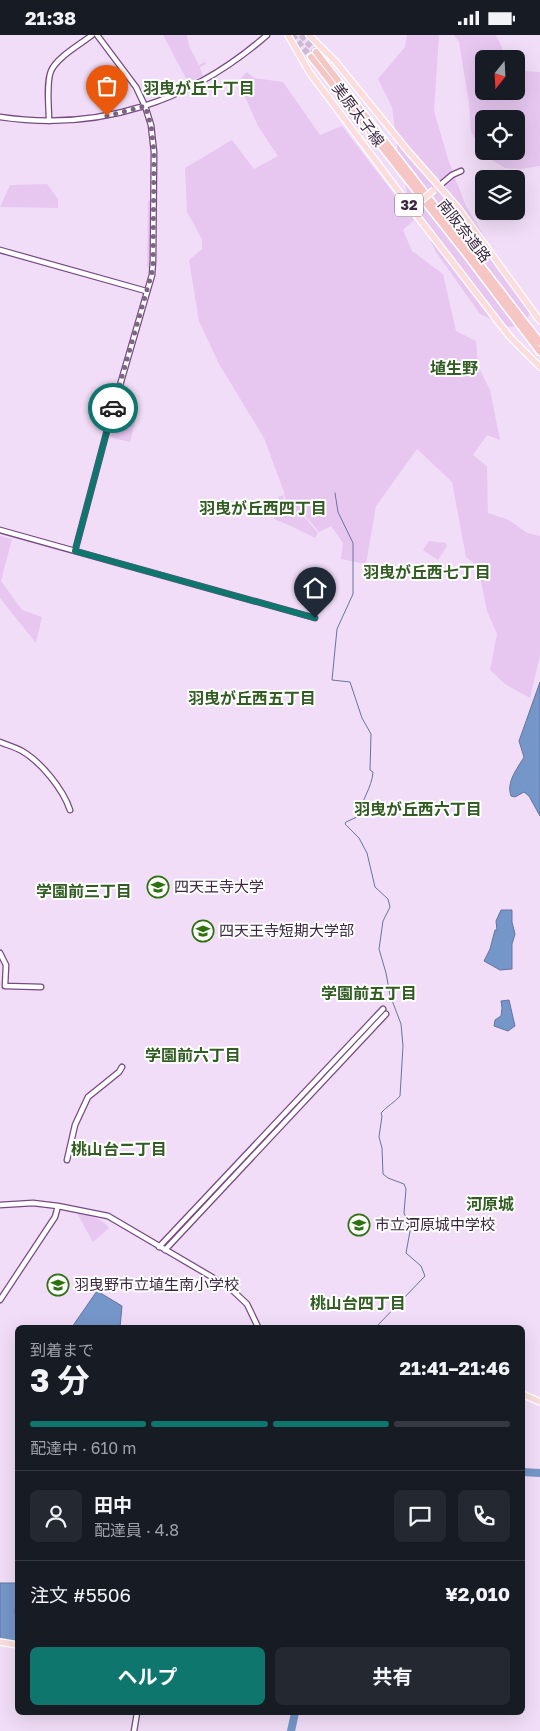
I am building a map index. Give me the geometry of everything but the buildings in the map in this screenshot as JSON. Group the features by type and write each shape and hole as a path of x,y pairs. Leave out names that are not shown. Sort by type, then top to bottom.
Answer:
{"highway":[{"name":"南阪奈道路","path":"540,342 313,54 540,352"}],"main road":[{"name":"美原太子線","path":"288,35 310,73 411,208 510,337 540,367"},
{"name":"美原太子線","path":"309,35 335,61 437,188 459,209 540,321"},
{"name":"32","path":"411,208 437,188"},
{"path":"525,1396 540,1403"},
{"path":"0,1642 15,1644"}],"street":[{"path":"49,121 49,77 52,67 92,35"},
{"path":"75,551 152,275 154,261 154,152 151,125 136,87 97,35"},
{"path":"0,117 49,121 73,120 107,116 145,106 189,89 208,79 232,63 267,35"},
{"path":"437,188 452,175 461,171"},
{"path":"0,250 146,291"},
{"path":"0,530 315,618"},
{"path":"0,742 21,751 40,765 62,793 70,810"},
{"path":"0,953 6,965 5,986 41,987"},
{"path":"159,1247 383,1009"},
{"path":"165,1250 386,1014"},
{"path":"67,1160 74,1128 88,1097 119,1072 122,1067"},
{"path":"0,1205 33,1203 58,1205 108,1216 229,1287 252,1312 257,1325"},
{"path":"0,1300 55,1217 58,1205"},
{"path":"134,1731 137,1715"}],"shaded area":[{"path":"163,35 187,35 189,46 199,65 205,62 206,64 200,67 204,79 190,86"},
{"path":"407,35 439,35 434,111 448,159 466,206 531,311 524,325 508,327 480,314 436,252 407,192 397,146 392,107 378,79 405,47"},
{"path":"454,35 496,35 503,50 475,50 475,100 525,100 525,71 540,72 540,166 520,169 505,168 492,160 525,160 525,110 475,110 475,138 471,132 469,104 459,42"},
{"path":"247,72 254,78 283,82 320,135 342,126 414,220 403,230 412,251 443,274 456,331 476,341 478,366 490,390 500,440 487,435 473,455 487,466 488,513 509,520 527,533 540,536 540,655 530,698 505,684 490,670 497,634 487,611 478,566 466,557 452,482 417,449 376,506 366,564 341,559 343,543 331,526 319,532 302,512 286,505 284,492 264,438 219,364 199,321 189,260 202,249 202,239 187,212 185,168 232,140 254,169 278,156 258,126 238,81"},
{"path":"47,184 58,199 58,208 0,207 10,185"},
{"path":"149,200 152,201 151,267 149,268 147,267"},
{"path":"115,413 136,419 130,442 109,437"},
{"path":"283,495 284,505 300,512 318,533 315,538 274,519 280,501 278,497"},
{"path":"0,536 12,539 1,581 22,610 42,617 36,643 0,598"},
{"path":"429,541 446,543 447,546 438,560 423,550"},
{"path":"77,1213 99,1219 109,1228 93,1242"}],"water":[{"path":"540,682 540,816 529,796 524,792 515,797 511,796 510,786 513,776 524,757 519,741"},
{"path":"501,910 512,910 515,934 512,944 512,969 500,970 484,961 490,949 495,930 497,930 496,921"},
{"path":"509,1000 515,1026 508,1031 494,1026 495,1020 501,1016 501,1001"},
{"path":"97,1291 122,1306 120,1325 73,1325"},
{"path":"0,1583 15,1583 15,1643 0,1641"}],"waterway":[{"path":"335,493 338,512 353,543 353,594 337,629 332,680 350,682 362,718 371,734 370,770 373,772 359,816 345,824 359,838 367,853 375,887 388,899 390,907 383,921 379,949 390,995 401,1024 403,1046 400,1096 381,1113 379,1137 382,1148 383,1174 404,1184 406,1189 404,1213 410,1227 406,1253 421,1266 425,1276 378,1325"},
{"path":"525,1472 540,1473"},
{"path":"291,1731 295,1715"}],"tunnel":[{"path":"292,35 311,57"},
{"path":"301,35 316,52"}],"way so far":[{"path":"107,116 145,106 151,125 154,152 153,269 113,408"}],"place":[{"name":"四天王寺大学","path":"158,887"},
{"name":"四天王寺短期大学部","path":"203,931"},
{"name":"市立河原城中学校","path":"359,1225"},
{"name":"羽曳野市立埴生南小学校","path":"58,1285"}],"district":[{"name":"羽曳が丘十丁目","path":"199,88"},
{"name":"埴生野","path":"454,368"},
{"name":"羽曳が丘西四丁目","path":"263,508"},
{"name":"羽曳が丘西七丁目","path":"427,572"},
{"name":"羽曳が丘西五丁目","path":"252,698"},
{"name":"羽曳が丘西六丁目","path":"418,809"},
{"name":"学園前三丁目","path":"84,891"},
{"name":"学園前五丁目","path":"369,993"},
{"name":"学園前六丁目","path":"193,1055"},
{"name":"桃山台二丁目","path":"119,1149"},
{"name":"河原城","path":"490,1204"},
{"name":"桃山台四丁目","path":"358,1303"}],"route":[{"path":"113,408 75,551 315,618"}]}
